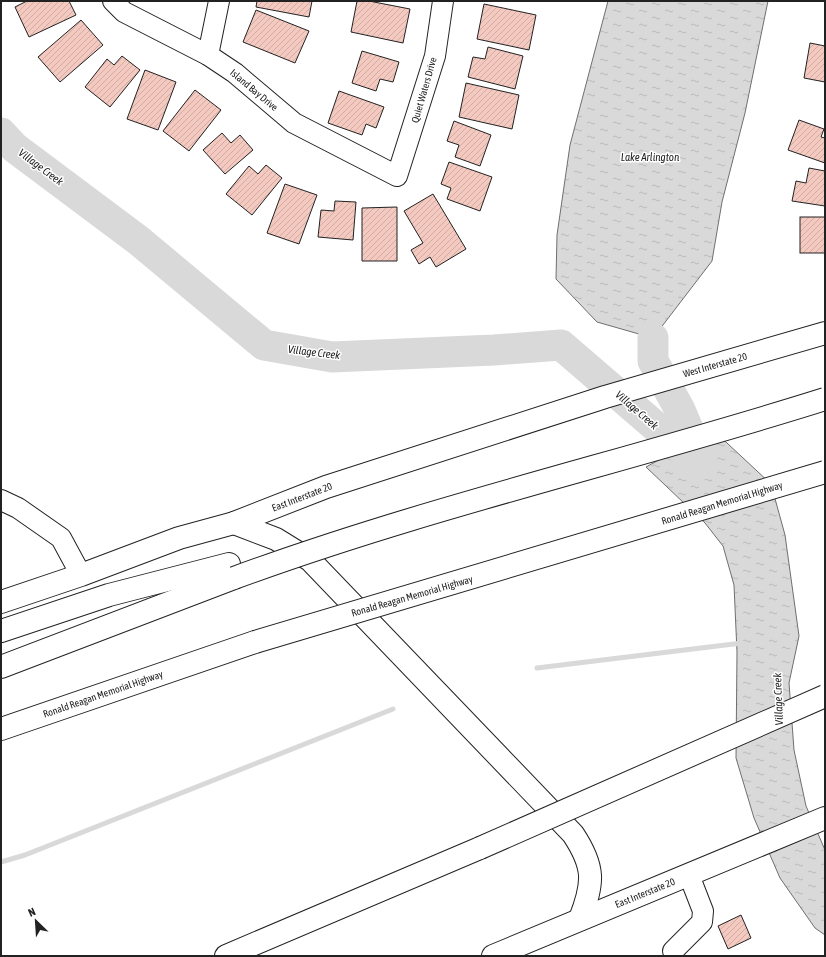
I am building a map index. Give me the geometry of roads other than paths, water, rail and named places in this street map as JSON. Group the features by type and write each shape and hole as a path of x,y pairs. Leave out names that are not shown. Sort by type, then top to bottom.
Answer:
{"main road":[{"name":"West Interstate 20","path":"605,397 825,333"},
{"name":"East Interstate 20","path":"1,602 81,575 179,538 234,523 326,487 605,397"},
{"path":"1,631 109,595 283,560 374,531 825,399"},
{"name":"Ronald Reagan Memorial Highway","path":"1,728 255,642 825,472"},
{"path":"234,523 276,539 310,560 573,834 584,850 589,866 589,895 580,919"},
{"path":"1,667 232,571"},
{"path":"226,956 480,848 825,696"},
{"name":"East Interstate 20","path":"493,956 825,818"}],"street":[{"name":"Island Bay Drive","path":"113,1 124,12 208,55 235,73 294,123 397,176"},
{"path":"208,55 219,1"},
{"name":"Quiet Waters Drive","path":"397,176 435,56 443,1"},
{"path":"1,500 18,508 61,538 81,575"},
{"path":"673,951 702,922 703,911 694,873"}],"water":[{"name":"Lake Arlington","path":"608,1 768,1 745,113 722,202 712,261 653,338 597,322 556,279 557,235 570,145"},
{"path":"713,430 771,484 785,535 799,636 789,683 794,750 806,806 825,850 825,935 815,928 780,878 754,818 736,758 737,652 734,585 723,546 705,523 646,467"}],"waterway":[{"name":"Village Creek","path":"1,133 15,148 138,240 264,345 332,357 494,350 561,345 698,463"},
{"name":"Village Creek","path":"653,338 653,361 680,410 703,464"},
{"path":"537,668 742,643"},
{"path":"1,862 25,855 393,709"}]}
